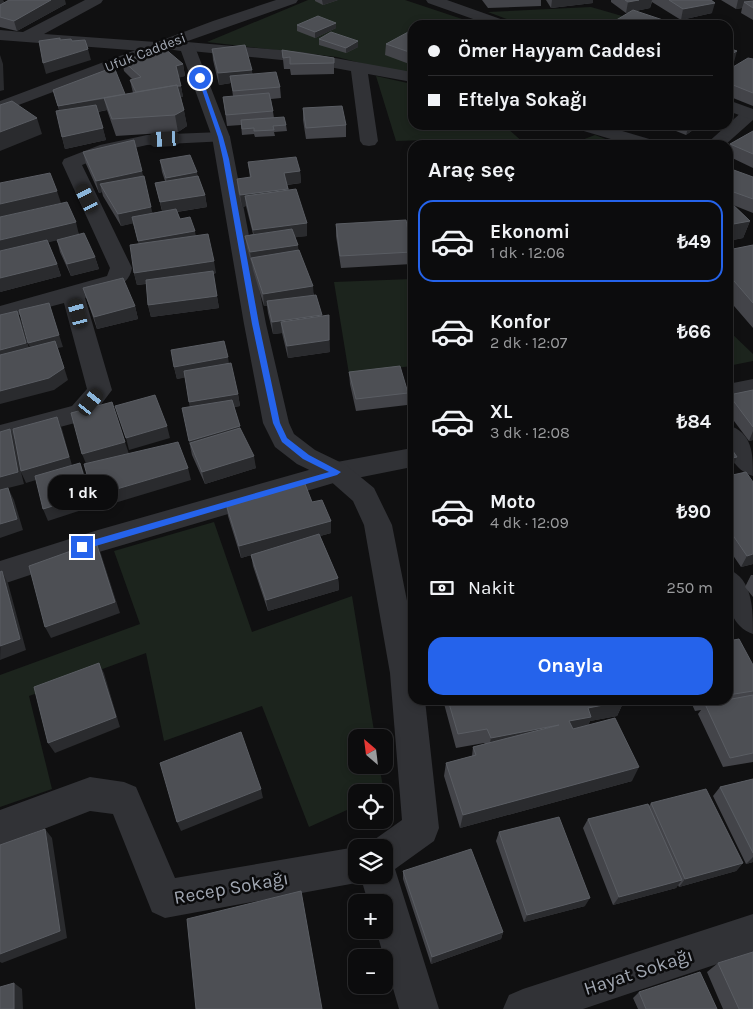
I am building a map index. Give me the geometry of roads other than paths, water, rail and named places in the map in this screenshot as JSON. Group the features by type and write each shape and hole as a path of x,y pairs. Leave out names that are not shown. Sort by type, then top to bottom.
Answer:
{"street":[{"path":"26,37 96,0"},
{"name":"Ufuk Caddesi","path":"0,107 169,46 218,24 291,0"},
{"path":"433,0 490,20"},
{"path":"0,35 302,57 408,76"},
{"path":"169,46 220,137 255,324 276,423 284,440 306,457 337,472 364,496 378,525 406,673 408,694"},
{"path":"359,68 369,141"},
{"path":"733,108 752,115"},
{"path":"720,140 752,115"},
{"path":"600,130 633,140"},
{"path":"0,313 73,294 115,280 120,274 121,268 70,163 106,149 147,140 220,137"},
{"path":"0,434 81,413 100,390 73,294"},
{"path":"733,391 753,387"},
{"path":"733,440 753,466"},
{"path":"0,573 98,541 337,472 408,459"},
{"path":"733,589 753,621"},
{"path":"393,848 421,828 409,705"},
{"name":"Recep Sokağı","path":"0,828 90,794 124,799 165,899 348,865"},
{"path":"382,884 420,1009"},
{"name":"Hayat Sokağı","path":"523,1009 753,933"}]}
